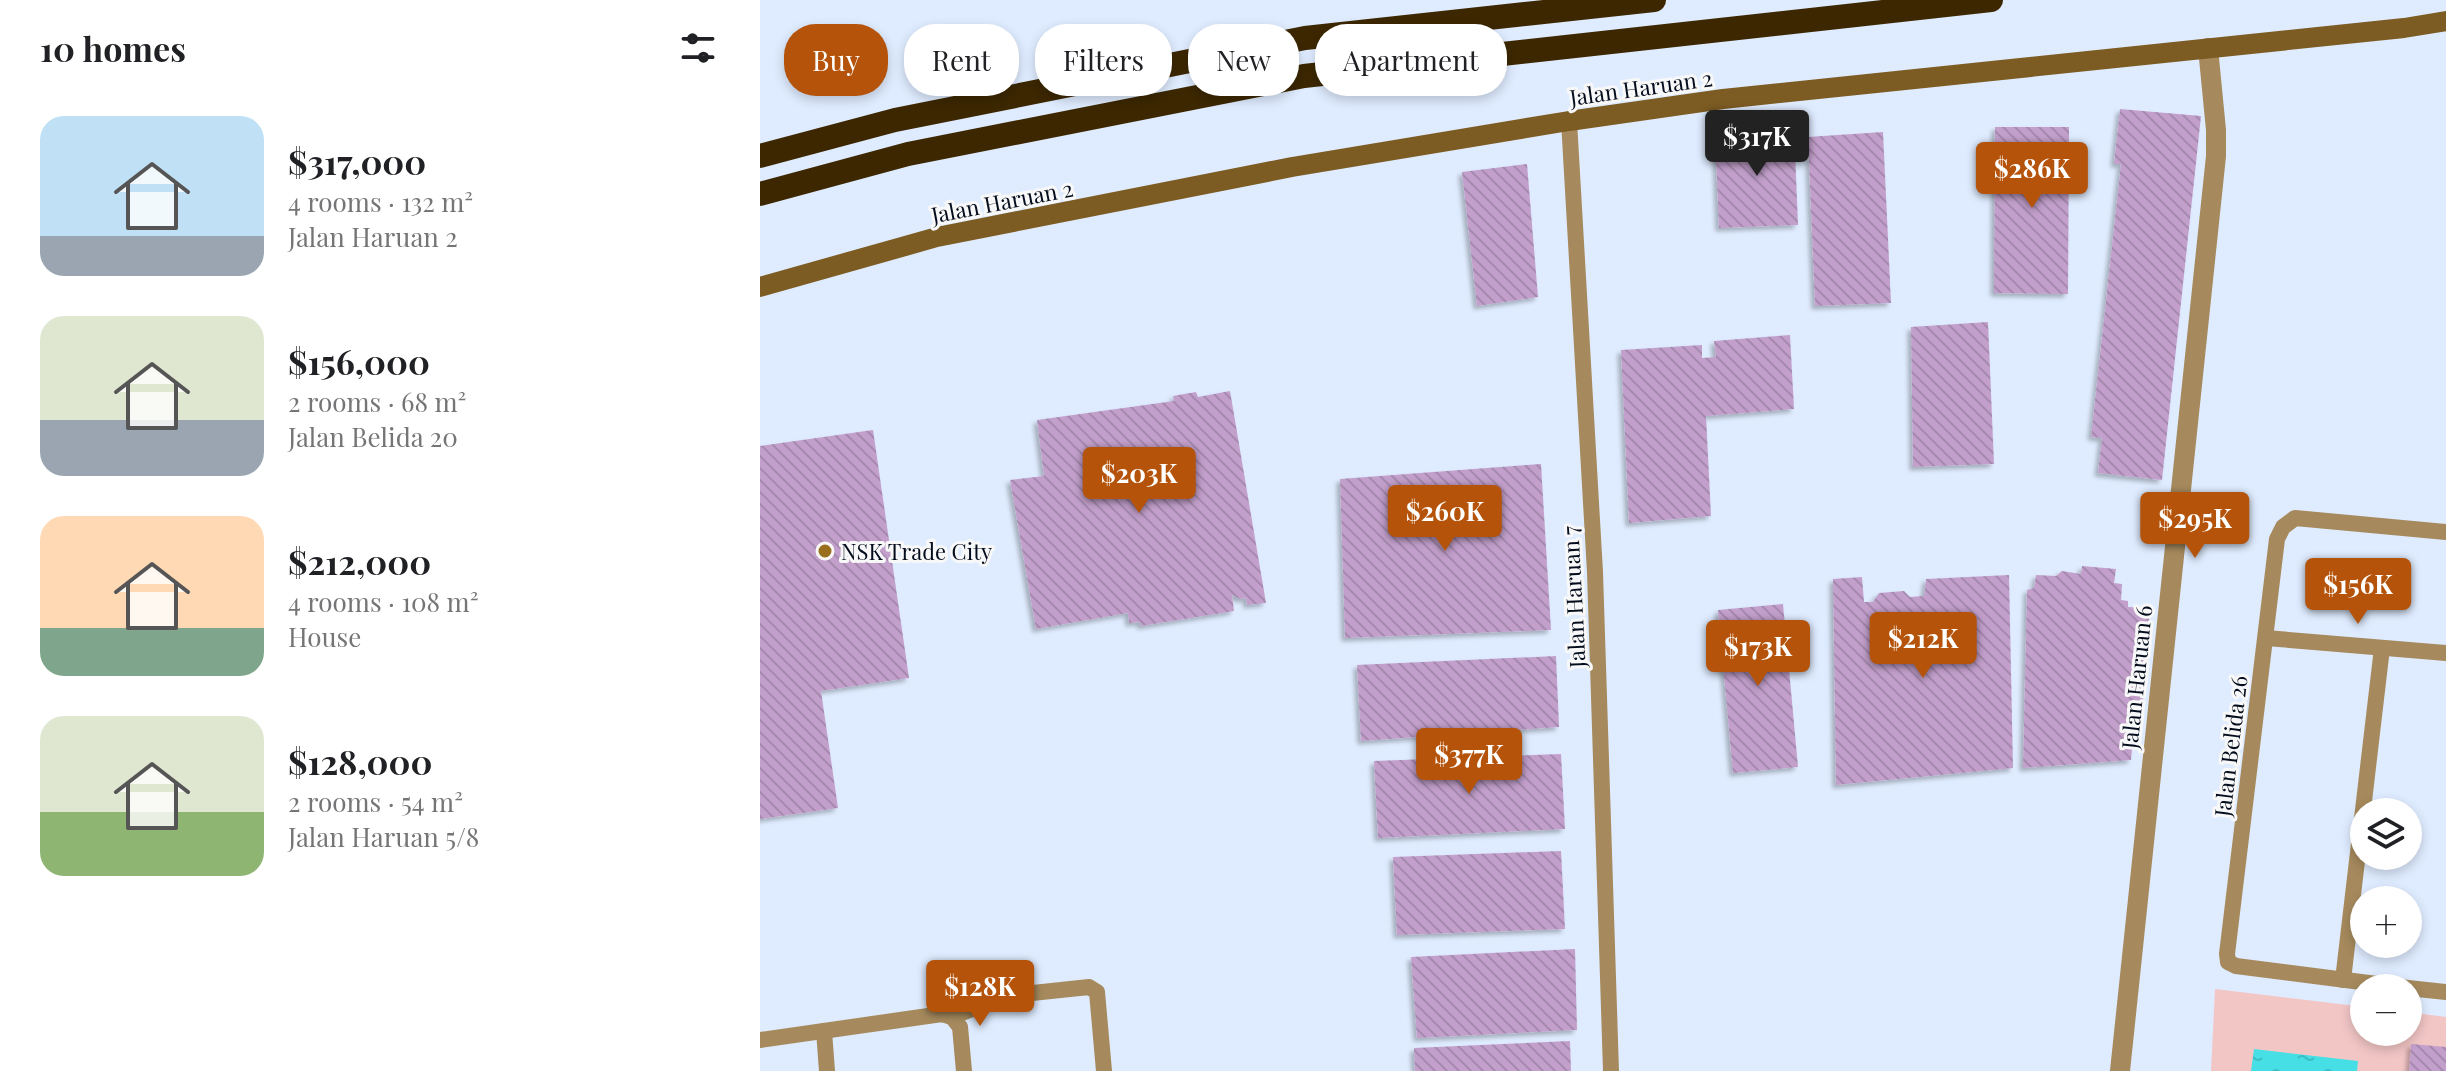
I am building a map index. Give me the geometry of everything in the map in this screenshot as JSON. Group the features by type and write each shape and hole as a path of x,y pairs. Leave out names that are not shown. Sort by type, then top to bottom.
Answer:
{"highway":[{"path":"760,156 895,120 1305,38 1654,0"},
{"path":"760,194 908,154 1304,76 1991,0"}],"main road":[{"name":"Jalan Haruan 2","path":"760,287 937,237 1292,167 1569,121 1723,99 2404,28 2446,21"}],"street":[{"name":"Jalan Haruan 6","path":"2120,1071 2216,156 2208,48"},
{"name":"Jalan Haruan 7","path":"1569,121 1595,572 1611,1071"},
{"name":"Jalan Belida 26","path":"2343,980 2236,966 2228,962 2277,539 2283,527 2295,518 2446,532"},
{"path":"2266,638 2446,653"},
{"path":"2350,981 2343,980 2382,648"},
{"path":"952,1017 1004,996 1093,988 1097,992 1104,1071"},
{"path":"2422,989 2446,992"},
{"path":"760,1040 942,1014 952,1017 960,1027 964,1071"},
{"path":"824,1031 827,1071"}],"shaded area":[{"path":"2215,989 2350,1005 2350,1046 2422,1046 2422,1014 2446,1017 2446,1071 2211,1071"}],"water":[{"path":"2254,1049 2358,1061 2357,1071 2251,1071"}],"building":[{"path":"2120,109 2201,116 2162,480 2098,473 2102,438 2091,437 2121,164 2114,164"},
{"path":"1794,127 1798,225 1719,228 1715,134"},
{"path":"1995,127 2069,127 2068,294 1994,293"},
{"path":"1883,132 1891,303 1815,306 1808,137"},
{"path":"1527,164 1538,297 1477,306 1462,172"},
{"path":"1988,322 1994,464 1913,467 1911,327"},
{"path":"1790,335 1794,409 1706,416 1711,516 1629,523 1621,350 1702,345 1702,358 1716,357 1714,341"},
{"path":"1230,391 1266,603 1247,605 1246,598 1232,595 1234,611 1141,626 1140,622 1129,623 1128,613 1036,629 1010,480 1044,476 1037,420 1174,401 1173,396 1196,392 1198,397"},
{"name":"NSK Trade City","path":"873,430 909,678 821,691 838,808 760,819 760,446"},
{"path":"1541,464 1551,630 1345,638 1340,479"},
{"path":"2082,566 2116,569 2114,583 2122,584 2121,600 2128,601 2128,607 2150,608 2142,716 2135,716 2131,760 2023,768 2027,590 2034,588 2036,575 2056,576 2062,571 2081,574"},
{"path":"2009,575 2013,768 1836,785 1833,579 1862,577 1864,602 1873,602 1879,593 1904,591 1910,597 1924,596 1926,579"},
{"path":"1783,604 1798,767 1733,773 1718,610"},
{"path":"1556,656 1559,727 1361,741 1357,665"},
{"path":"1561,754 1565,829 1378,838 1374,761"},
{"path":"1561,851 1565,929 1397,935 1393,857"},
{"path":"1575,949 1577,1030 1417,1038 1411,957"},
{"path":"1570,1041 1571,1071 1415,1071 1414,1048"},
{"path":"2411,1046 2446,1047 2446,1071 2409,1071"}],"place":[{"name":"NSK Trade City","path":"825,551"}]}
